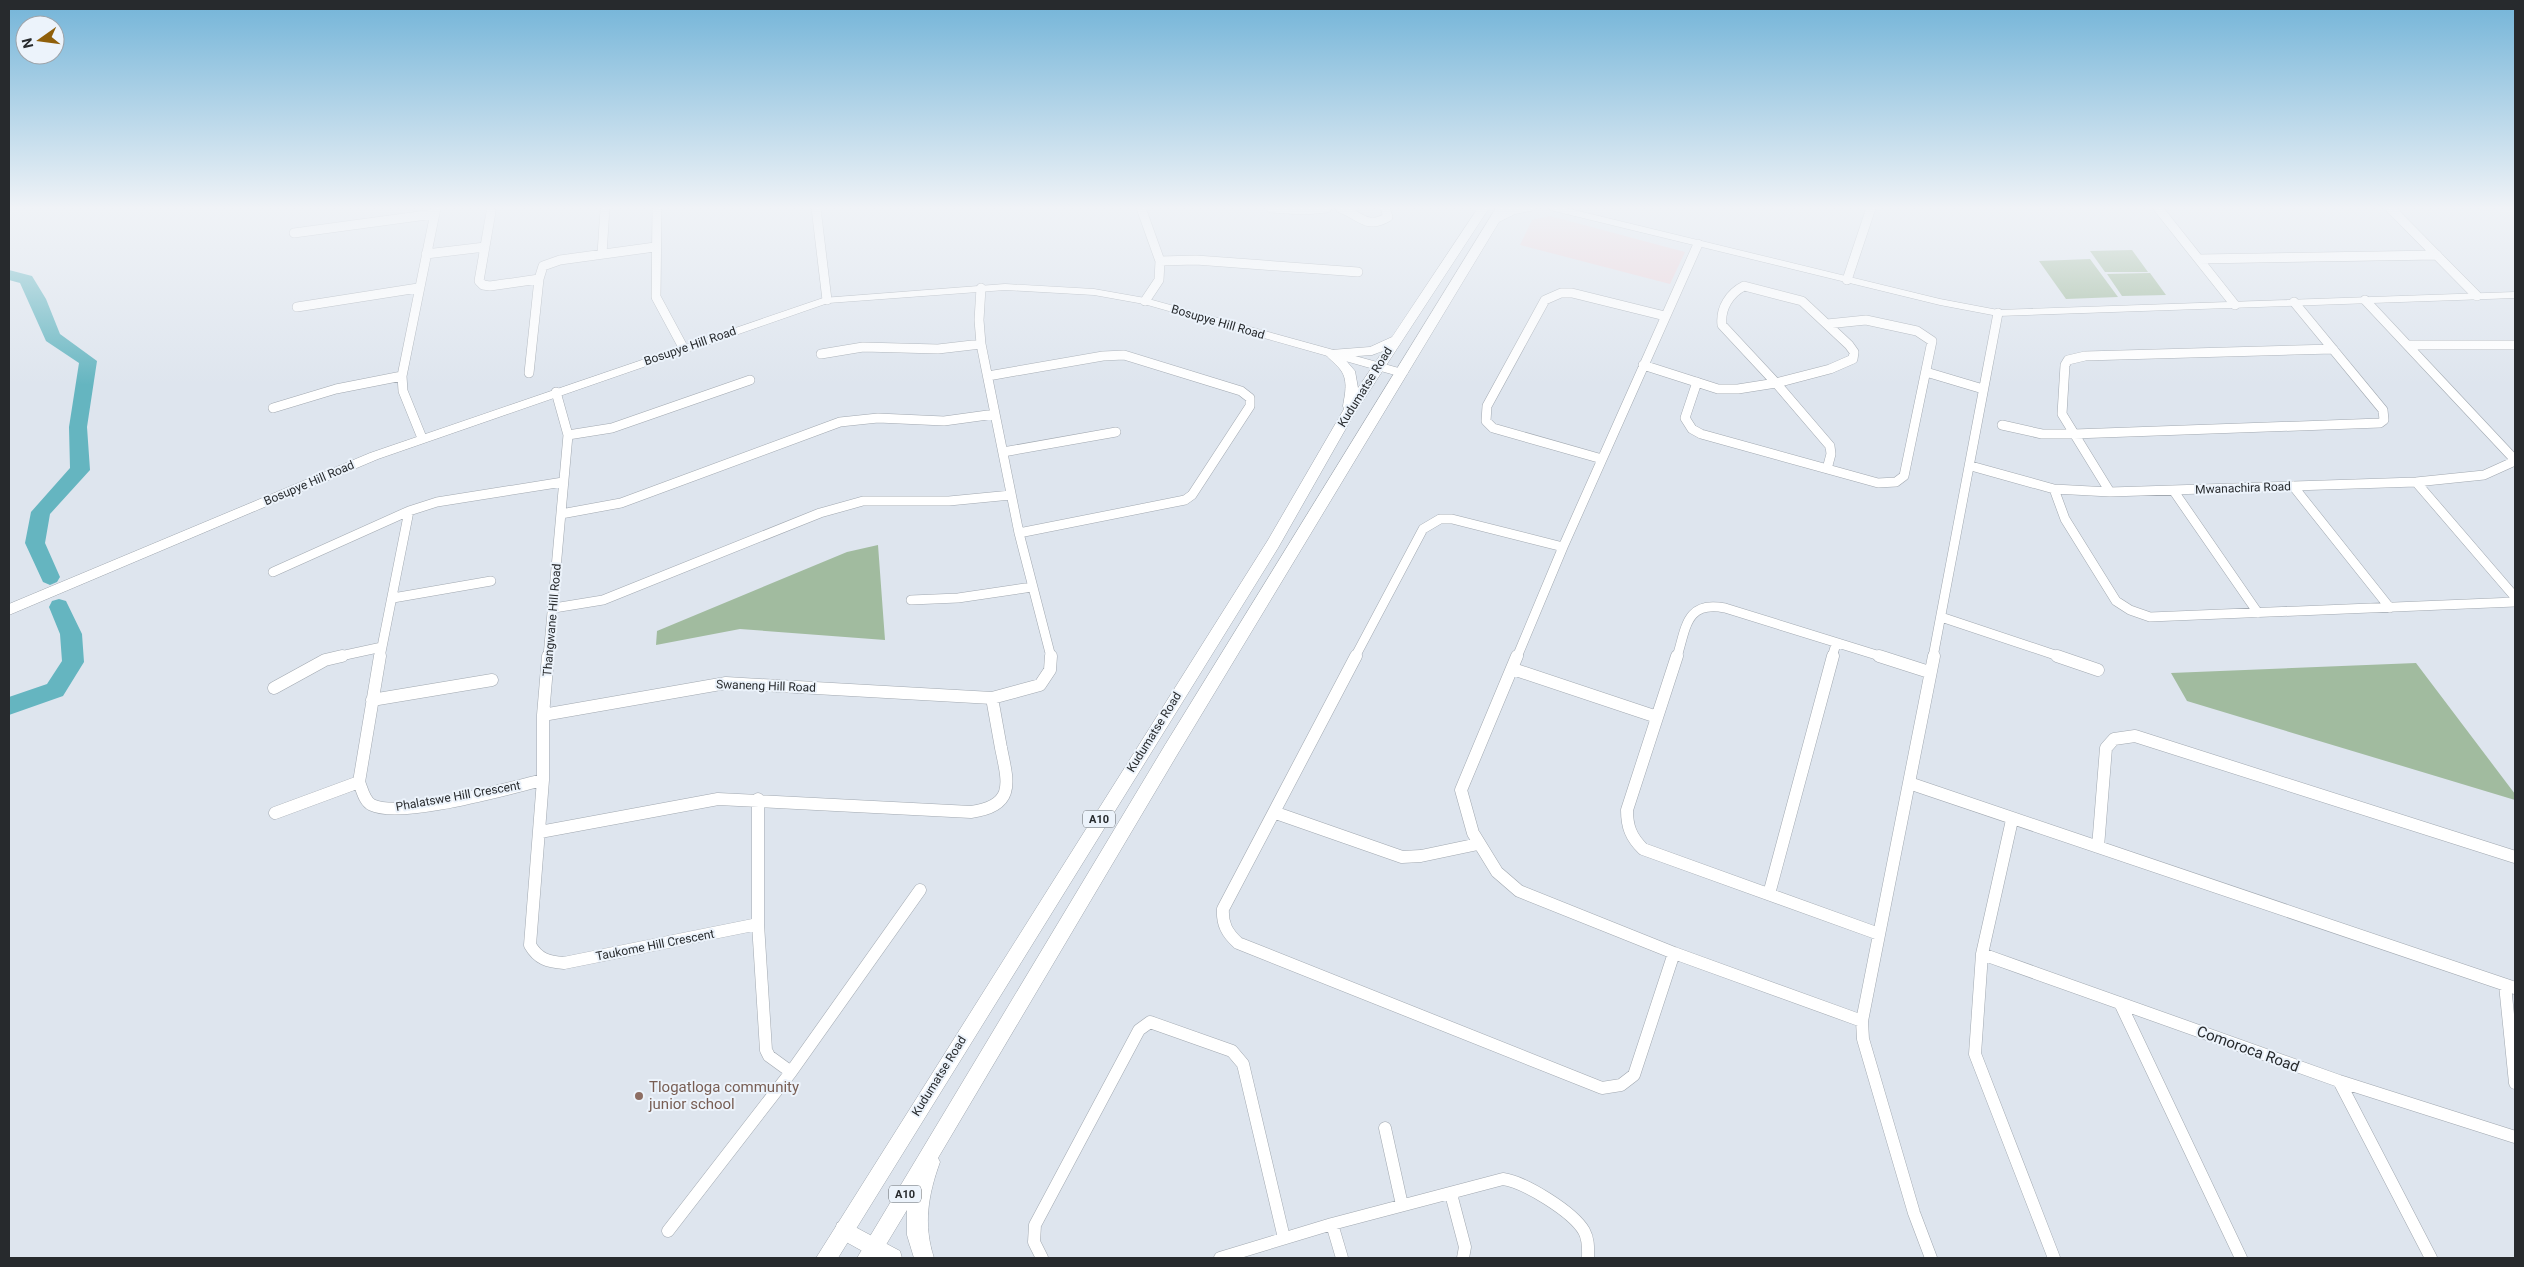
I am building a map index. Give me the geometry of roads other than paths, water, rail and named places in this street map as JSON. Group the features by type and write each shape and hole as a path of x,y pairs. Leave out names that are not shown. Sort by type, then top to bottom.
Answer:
{"main road":[{"name":"Kudumatse Road","path":"826,1258 1273,544 1347,415 1444,267"},
{"name":"Kudumatse Road","path":"870,1253 1176,742 1466,267"},
{"path":"1331,354 1372,351 1395,340"},
{"path":"1331,354 1344,364 1352,377 1347,415"},
{"path":"924,1258 916,1231 919,1205 927,1171 942,1130"}],"street":[{"path":"422,438 405,398 402,376 423,267"},
{"path":"481,267 479,281 490,286 539,279"},
{"path":"529,373 539,279 544,267"},
{"path":"655,267 656,297 684,348"},
{"path":"823,267 827,300"},
{"path":"1145,301 1159,280 1160,267"},
{"path":"1292,267 1358,272"},
{"path":"1687,267 1563,547 1461,790 1478,844 1502,878 1519,891 1674,953 1862,1021"},
{"path":"1794,267 1940,302 1998,312 2515,295"},
{"path":"1847,280 1851,267"},
{"path":"2206,267 2235,304"},
{"path":"2449,267 2477,296"},
{"path":"1643,365 1727,390 1775,382 1839,367 1853,359 1854,352 1849,345 1808,305 1794,298 1744,286 1731,293 1721,318 1724,329 1775,382 1830,446 1832,454 1827,469"},
{"path":"297,308 418,288"},
{"name":"Bosupye Hill Road","path":"9,610 310,482 422,438 827,300 981,288 1056,288 1145,301 1402,373"},
{"name":"Swaneng Hill Road","path":"543,714 726,683 992,698 1040,685 1050,670 1052,660 1019,533 981,344 979,320 981,288"},
{"path":"1602,459 1493,428 1486,421 1487,406 1545,300 1550,296 1572,293 1665,316"},
{"name":"Mwanachira Road","path":"1971,466 2054,489 2110,492 2416,482 2484,475 2496,471 2515,460 2365,300"},
{"path":"2002,425 2037,433 2074,434 2380,423 2384,420 2383,410 2294,302"},
{"path":"1931,1258 1914,1213 1862,1039 1862,1021 1929,672 1971,466 1998,312"},
{"path":"1697,382 1685,418 1692,429 1701,434 1878,483 1896,482 1904,476 1932,341 1926,335 1866,320 1827,324"},
{"path":"820,354 863,347 938,349 981,344"},
{"path":"2408,345 2515,345"},
{"path":"2110,492 2062,414 2065,365 2075,357 2333,349"},
{"path":"988,376 1103,356 1124,356 1241,391 1250,398 1250,406 1192,495 1185,500 1019,533"},
{"path":"1926,372 1983,390"},
{"path":"273,408 336,389 402,376"},
{"path":"568,435 612,428 750,380"},
{"name":"Thangwane Hill Road","path":"538,850 544,780 543,714 568,435 556,392"},
{"path":"561,514 621,504 846,421 878,418 944,421 995,414"},
{"path":"1003,452 1116,432"},
{"path":"272,572 409,512 451,499 563,482"},
{"path":"2416,482 2515,598"},
{"path":"2293,486 2390,608"},
{"path":"2054,489 2065,519 2116,601 2124,608 2155,618 2515,602"},
{"path":"2173,490 2258,613"},
{"path":"554,608 603,600 820,513 855,502 949,501 1011,495"},
{"path":"275,813 359,782 372,700 409,512"},
{"path":"1563,547 1452,519 1440,519 1428,524 1423,529 1276,813 1224,909 1222,923 1228,934 1238,943 1596,1087 1611,1089 1625,1084 1634,1076 1674,953"},
{"path":"392,598 491,581"},
{"path":"910,600 958,598 1032,587"},
{"path":"1879,934 1643,849 1632,838 1626,823 1627,810 1690,617 1695,610 1701,607 1712,605 1725,608 1929,672"},
{"path":"1941,617 2098,670"},
{"path":"1769,894 1836,644"},
{"path":"274,688 325,660 382,647"},
{"path":"1513,669 1657,718"},
{"path":"372,700 492,680"},
{"path":"540,832 702,800 758,799 971,812 984,811 997,806 1005,795 1008,783 992,698"},
{"path":"2098,847 2106,748 2109,742 2123,736 2135,736 2515,857"},
{"name":"Phalatswe Hill Crescent","path":"359,782 365,798 373,806 402,808 544,780"},
{"path":"1909,783 2012,820 2098,847 2510,987 2515,1083"},
{"path":"758,799 758,924 766,1050 770,1056 792,1072"},
{"path":"1276,813 1402,857 1421,856 1478,844"},
{"path":"2012,820 1982,954 1975,1054 1979,1070 2054,1258"},
{"name":"Taukome Hill Crescent","path":"538,850 530,945 535,955 546,962 564,963 758,924"},
{"path":"668,1232 792,1072 920,890"},
{"name":"Comoroca Road","path":"1982,954 2339,1081 2515,1137"},
{"path":"2120,1003 2241,1258"},
{"path":"1042,1258 1035,1246 1033,1234 1035,1225 1139,1030 1150,1022 1232,1051 1243,1064 1284,1238"},
{"path":"2339,1081 2431,1258"},
{"path":"1385,1128 1402,1205"},
{"path":"1220,1258 1402,1205 1451,1194 1495,1181 1510,1180 1575,1219 1588,1237 1588,1258"},
{"path":"1451,1194 1465,1247 1463,1258"},
{"path":"1332,1224 1342,1258"},
{"path":"844,1230 870,1253 894,1258"}],"waterway":[{"path":"9,275 26,280 37,299 52,337 88,361 78,427 80,470 41,512 35,543 50,577"},
{"path":"9,706 55,690 73,662 71,634 59,607"}],"place":[{"name":"Tlogatloga community junior school","path":"639,1096"}]}
